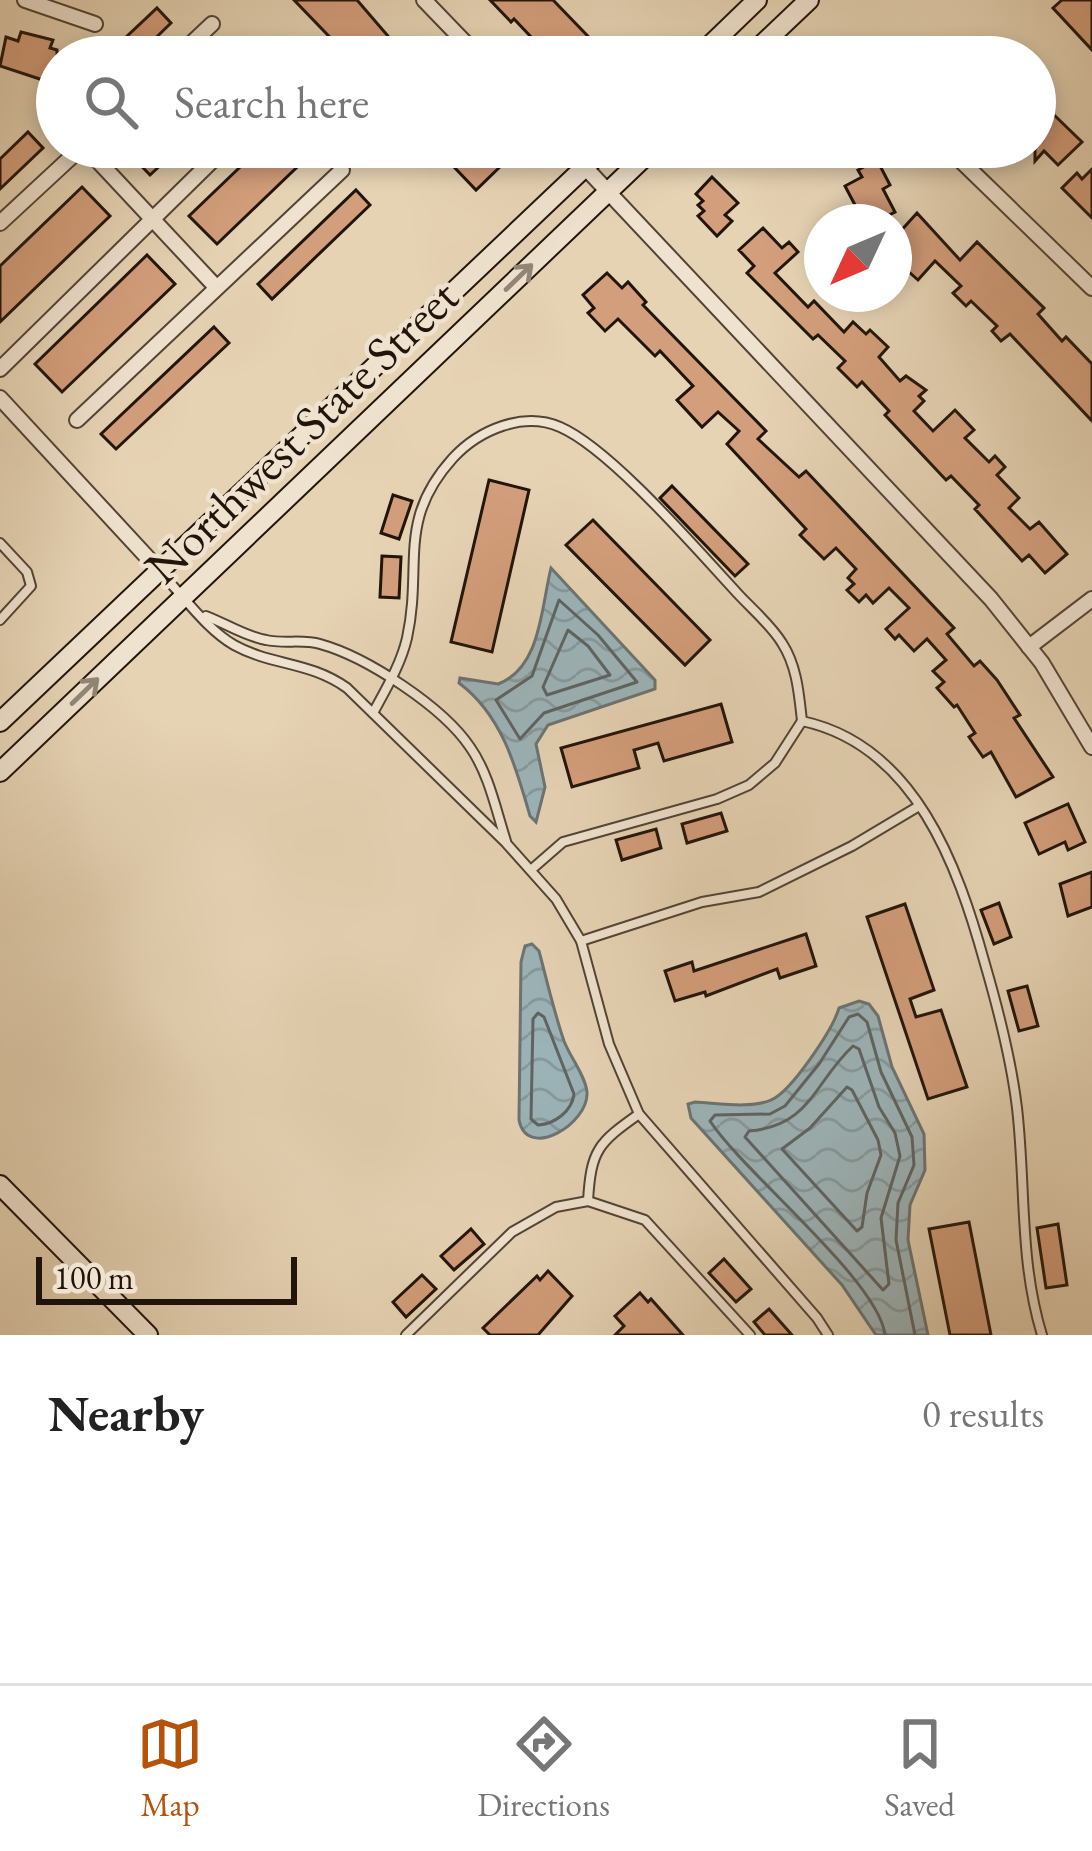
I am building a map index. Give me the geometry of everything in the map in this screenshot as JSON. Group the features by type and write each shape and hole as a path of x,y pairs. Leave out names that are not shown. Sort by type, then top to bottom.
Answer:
{"main road":[{"path":"720,36 758,0"},
{"path":"771,36 808,0"},
{"name":"Northwest State Street","path":"1,720 584,168"},
{"name":"Northwest State Street","path":"0,772 633,168"},
{"path":"0,1185 148,1335"}],"street":[{"path":"25,0 95,24"},
{"path":"424,0 459,36"},
{"path":"199,36 212,24"},
{"path":"0,223 61,168"},
{"path":"104,168 215,286"},
{"path":"0,369 205,168"},
{"path":"586,168 991,599 1029,647 1092,747"},
{"path":"968,168 1092,288"},
{"path":"77,420 342,170"},
{"path":"0,398 159,570"},
{"path":"1029,647 1092,599"}],"lane":[{"path":"374,712 406,639 414,573 413,530 431,484 457,453 494,427 520,422 557,425 589,445 635,488 782,642 796,675 802,721 776,763 749,785 716,800 563,842 532,869"},
{"path":"0,543 27,572 31,586 0,620"},
{"path":"159,570 217,634 237,647 325,672 374,712 532,869 581,941 608,1044 639,1114 828,1335"},
{"path":"203,615 247,636 315,642 350,654 446,720 471,747 488,781 506,843"},
{"path":"802,721 831,727 884,763 939,834 958,873 1007,1041 1023,1177 1028,1286 1042,1335"},
{"path":"581,941 702,902 759,892 919,806"},
{"path":"588,1201 594,1153 639,1114"},
{"path":"406,1335 512,1232 556,1207 588,1201 645,1220 750,1335"}],"water":[{"path":"551,568 655,680 655,689 548,725 536,744 545,787 536,822 497,726 459,683 460,678 498,684 523,665 537,635"},
{"path":"532,944 539,951 564,1041 587,1092 578,1116 545,1138 524,1132 519,1120 521,962 525,946"},
{"path":"859,1001 869,1004 878,1016 892,1067 924,1134 925,1170 910,1205 908,1240 928,1335 876,1335 842,1285 691,1118 688,1104 744,1105 771,1100 810,1059 839,1008"}],"building":[{"path":"294,0 357,0 388,36 329,36"},
{"path":"490,0 553,0 588,36 530,36 514,19 511,22"},
{"path":"1062,0 1092,0 1092,50 1053,8"},
{"path":"157,8 171,23 158,36 127,36"},
{"path":"21,32 37,36 36,78 0,66 6,37 18,41"},
{"path":"1056,117 1082,142 1056,163"},
{"path":"28,132 36,141 36,155 0,189 0,159"},
{"path":"239,168 296,168 217,244 189,216"},
{"path":"455,168 499,168 476,190"},
{"path":"862,168 881,168 890,185 883,189 891,204 854,204 845,186 862,177 858,170"},
{"path":"1092,169 1092,218 1062,188 1077,173 1082,179"},
{"path":"712,177 738,203 725,215 732,221 717,236 698,216 704,211 696,194"},
{"path":"82,187 110,216 0,322 0,266"},
{"path":"356,190 370,205 272,299 258,284"},
{"path":"917,213 960,260 977,242 1044,308 1038,314 1092,364 1092,421 1010,334 1001,341 992,331 997,326 971,301 966,306 953,293 961,286 935,261 918,280 912,275 912,219"},
{"path":"763,228 782,248 789,242 798,252 775,273 804,303 804,312 825,312 844,332 853,322 866,334 870,330 888,347 879,357 900,381 906,376 926,390 919,396 924,401 914,411 933,431 955,410 974,430 965,438 989,462 995,456 1005,467 997,475 1019,498 1009,508 1030,529 1039,522 1067,554 1045,573 1029,555 1022,561 975,509 979,505 951,476 946,480 885,415 889,411 862,382 857,387 838,368 845,361 818,335 813,339 747,273 754,266 739,250"},
{"path":"147,255 175,284 62,392 35,364"},
{"path":"607,273 622,288 628,282 646,302 643,305 766,431 758,439 799,477 806,471 954,628 947,634 974,666 980,661 997,680 1020,715 1014,718 1053,777 1016,797 991,752 983,757 969,737 975,733 957,705 937,688 944,682 933,671 946,660 927,639 914,651 886,629 909,608 889,588 873,603 866,595 859,602 847,590 854,584 848,578 856,569 836,548 824,559 800,535 806,529 727,444 739,431 718,412 702,427 677,400 693,386 660,351 655,356 618,319 605,331 588,313 594,308 583,295"},
{"path":"214,327 229,343 116,449 101,434"},
{"path":"489,480 529,490 492,652 451,642"},
{"path":"672,486 748,564 735,576 660,498"},
{"path":"393,495 412,501 399,539 381,533"},
{"path":"593,520 710,640 685,665 566,545"},
{"path":"382,556 401,557 399,598 380,597"},
{"path":"721,704 732,742 664,761 658,743 634,750 639,768 572,787 561,748"},
{"path":"1068,804 1085,842 1068,850 1065,842 1039,854 1025,823"},
{"path":"721,813 727,831 687,843 682,824"},
{"path":"656,829 661,848 622,860 616,840"},
{"path":"1092,872 1092,907 1068,916 1060,884"},
{"path":"999,903 1011,937 994,944 981,910"},
{"path":"905,904 934,990 910,999 916,1017 941,1010 967,1087 928,1099 867,917"},
{"path":"806,934 816,966 780,978 777,969 706,996 705,992 675,1001 665,971 692,962 694,971"},
{"path":"1027,986 1038,1026 1019,1031 1008,991"},
{"path":"969,1222 991,1335 950,1335 929,1229"},
{"path":"1058,1224 1067,1285 1046,1288 1037,1228"},
{"path":"471,1229 484,1244 454,1270 441,1256"},
{"path":"724,1259 751,1289 736,1302 709,1273"},
{"path":"548,1271 572,1296 538,1335 490,1335 483,1328 537,1276 540,1280"},
{"path":"422,1275 436,1289 406,1317 393,1302"},
{"path":"640,1293 683,1335 615,1335 624,1326 615,1316"},
{"path":"769,1309 792,1335 765,1335 754,1322"}]}
